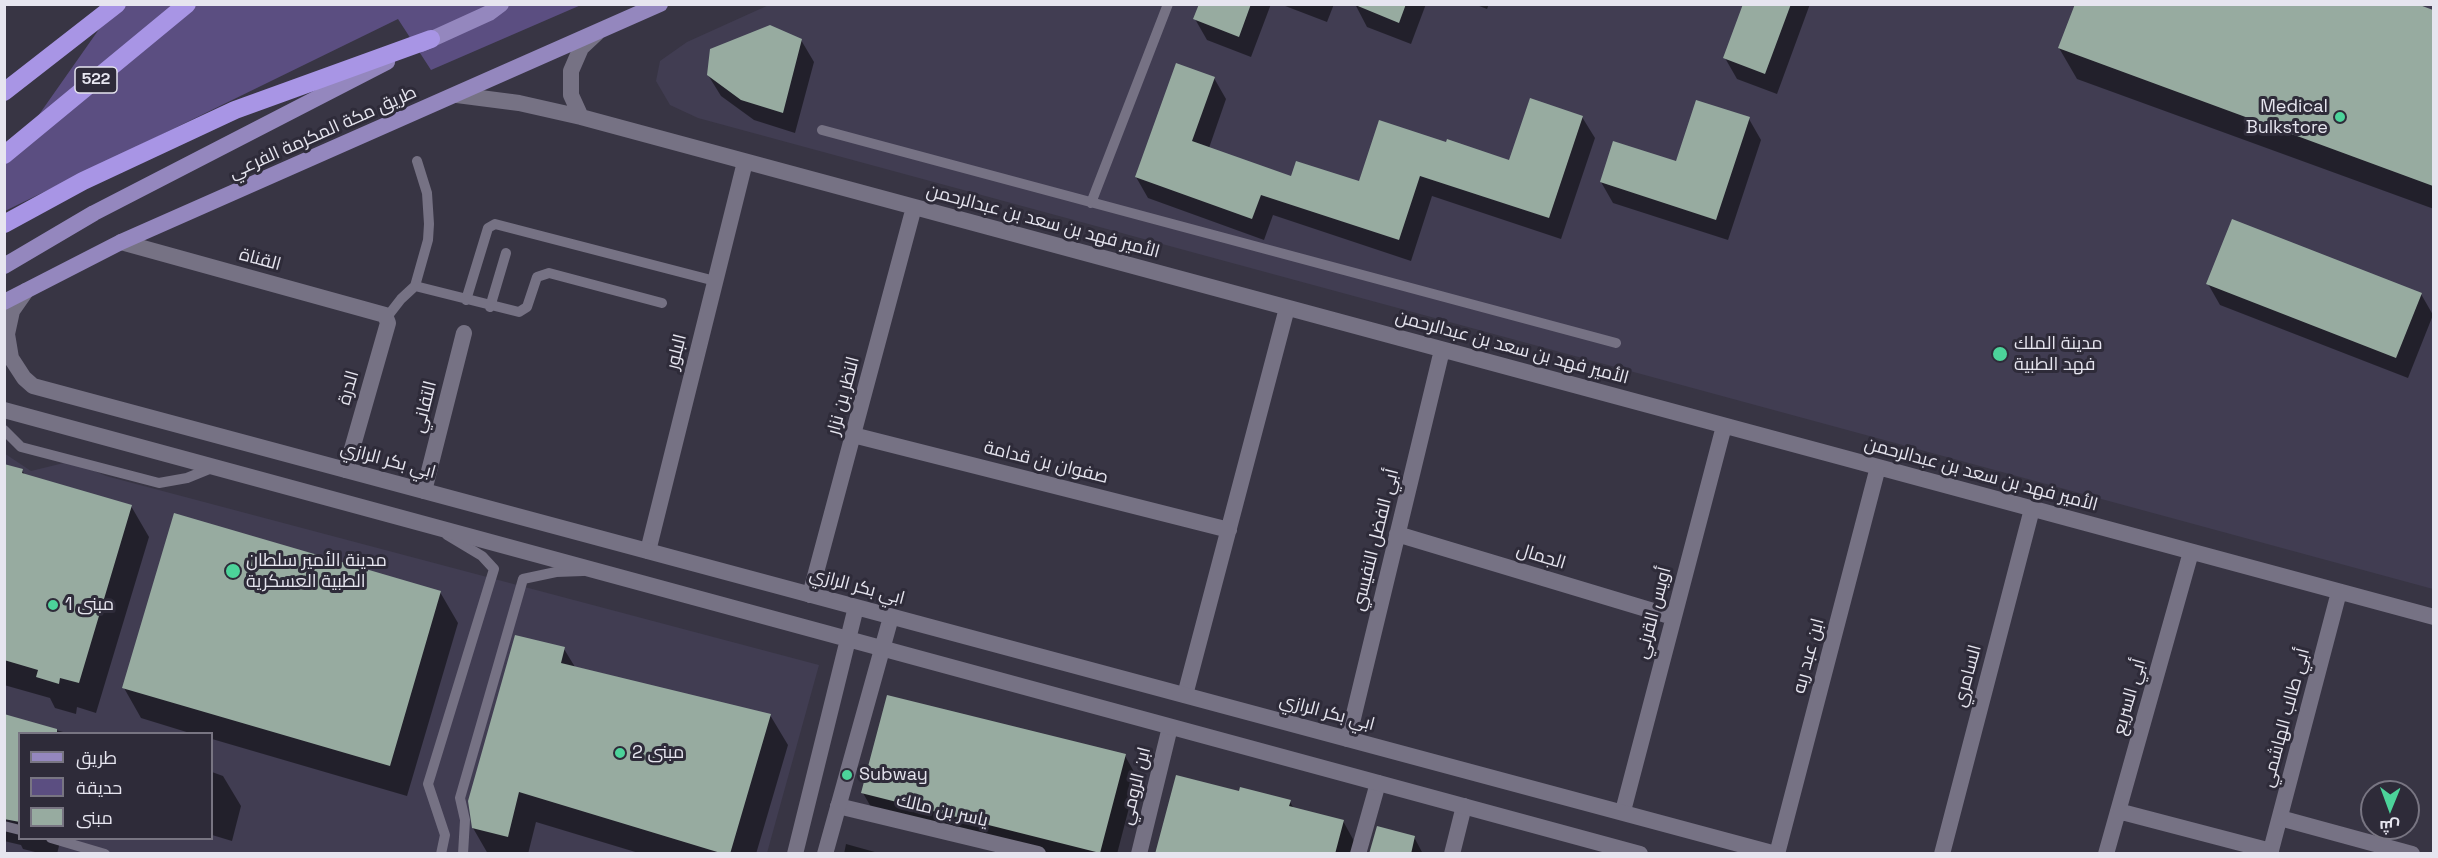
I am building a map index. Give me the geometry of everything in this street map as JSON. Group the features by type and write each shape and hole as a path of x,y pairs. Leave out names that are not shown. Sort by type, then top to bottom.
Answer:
{"highway":[{"name":"522","path":"4,92 117,4"},
{"name":"522","path":"4,154 187,4"},
{"path":"4,224 83,181 236,110 431,39"}],"main road":[{"path":"4,266 94,213 431,39 489,13 501,4"},
{"name":"طريق مكة المكرمة الفرعي","path":"4,302 121,242 660,4"}],"street":[{"path":"581,117 571,95 571,70 581,48 598,32"},
{"name":"الأمير فهد بن سعد بن عبدالرحمن","path":"457,95 519,103 581,117 2433,617"},
{"name":"البلور","path":"648,551 745,162"},
{"name":"النظر بن نزار","path":"810,595 915,207"},
{"name":"القناة","path":"121,242 382,313 387,317"},
{"name":"ابي بكر الرازي","path":"26,291 12,311 7,334 11,358 24,378 33,386 1623,811 1776,854"},
{"path":"1185,695 1287,308"},
{"name":"الدرة","path":"346,470 388,323 387,317"},
{"name":"التفاني","path":"424,491 464,333"},
{"name":"أبي الفضل النفيسي","path":"1348,739 1442,350"},
{"path":"4,410 1640,854"},
{"name":"أويس القرني","path":"1623,811 1724,426"},
{"name":"صفوان بن قدامة","path":"853,435 1229,530"},
{"name":"ابن عبد ربه","path":"1776,854 1878,468"},
{"name":"السامري","path":"1942,854 2032,509"},
{"name":"الجمال","path":"1397,534 1673,617"},
{"name":"أبي السريع","path":"2106,854 2191,552"},
{"name":"أبي طالب الهاشمي","path":"2271,852 2339,592"},
{"path":"795,853 856,607"},
{"path":"825,854 891,616"},
{"name":"ابن الرومي","path":"1139,854 1170,727"},
{"path":"1358,854 1378,783"},
{"name":"ياسر بن مالك","path":"838,806 1038,854"},
{"path":"1452,854 1464,806"},
{"path":"2118,811 2271,852"},
{"path":"2280,818 2412,854"}],"lane":[{"path":"1091,202 1168,4"},
{"path":"822,130 1616,343"},
{"path":"387,317 401,298 415,286 428,240 427,193 417,161"},
{"path":"466,300 488,228 495,224 715,282"},
{"path":"490,307 506,253"},
{"path":"415,286 515,313 524,311 527,307 537,277 549,273 662,303"},
{"path":"4,430 21,447 159,483 187,478 214,467"},
{"path":"434,527 482,556 494,569 428,784 445,835 441,854"},
{"path":"463,854 465,820 460,798 523,579 556,572 595,571"},
{"path":"58,840 105,854"}],"shaded area":[{"name":"مدينة الملك فهد الطبية","path":"771,4 2433,5 2433,589 698,118 670,105 656,81 660,61 687,42"},
{"name":"مدينة الأمير سلطان الطبية العسكرية","path":"4,453 31,471 72,461 106,476 819,665 767,853 5,853"}],"green space":[{"path":"116,5 581,5 431,70 398,19 5,211 5,163"}],"building":[{"path":"1199,4 1251,4 1239,37 1193,19"},
{"path":"1353,4 1406,4 1399,23"},
{"path":"1743,4 1791,4 1765,74 1723,58"},
{"name":"Medical Bulkstore","path":"2075,4 2417,4 2433,10 2433,186 2058,48"},
{"path":"770,25 802,39 783,113 741,100 707,75 710,49"},
{"path":"1176,63 1215,77 1192,141 1291,176 1296,161 1359,181 1379,120 1446,142 1447,139 1509,160 1530,98 1583,116 1549,218 1420,176 1399,240 1261,195 1252,219 1135,177"},
{"path":"1696,100 1750,117 1716,220 1600,182 1613,141 1676,161"},
{"path":"2232,219 2422,293 2396,358 2206,284"},
{"name":"مبنى 1","path":"4,464 23,469 22,473 132,505 79,683 60,678 59,684 36,677 38,670 4,660"},
{"path":"174,513 441,591 390,766 122,688"},
{"name":"مبنى 2","path":"515,635 565,647 561,663 771,714 730,854 519,792 508,837 472,828 468,801"},
{"path":"887,695 1126,754 1100,853 861,793"},
{"path":"4,714 57,729 57,732 18,732 18,822 4,819"},
{"path":"1176,775 1239,791 1240,787 1291,800 1289,806 1344,820 1335,854 1155,854"},
{"path":"1377,826 1415,836 1411,854 1369,854"}],"place":[{"name":"Medical Bulkstore","path":"2340,117"},
{"name":"مدينة الملك فهد الطبية","path":"2000,354"},
{"name":"مدينة الأمير سلطان الطبية العسكرية","path":"233,571"},
{"name":"مبنى 1","path":"53,605"},
{"name":"مبنى 2","path":"620,753"},
{"name":"Subway","path":"847,775"}]}
